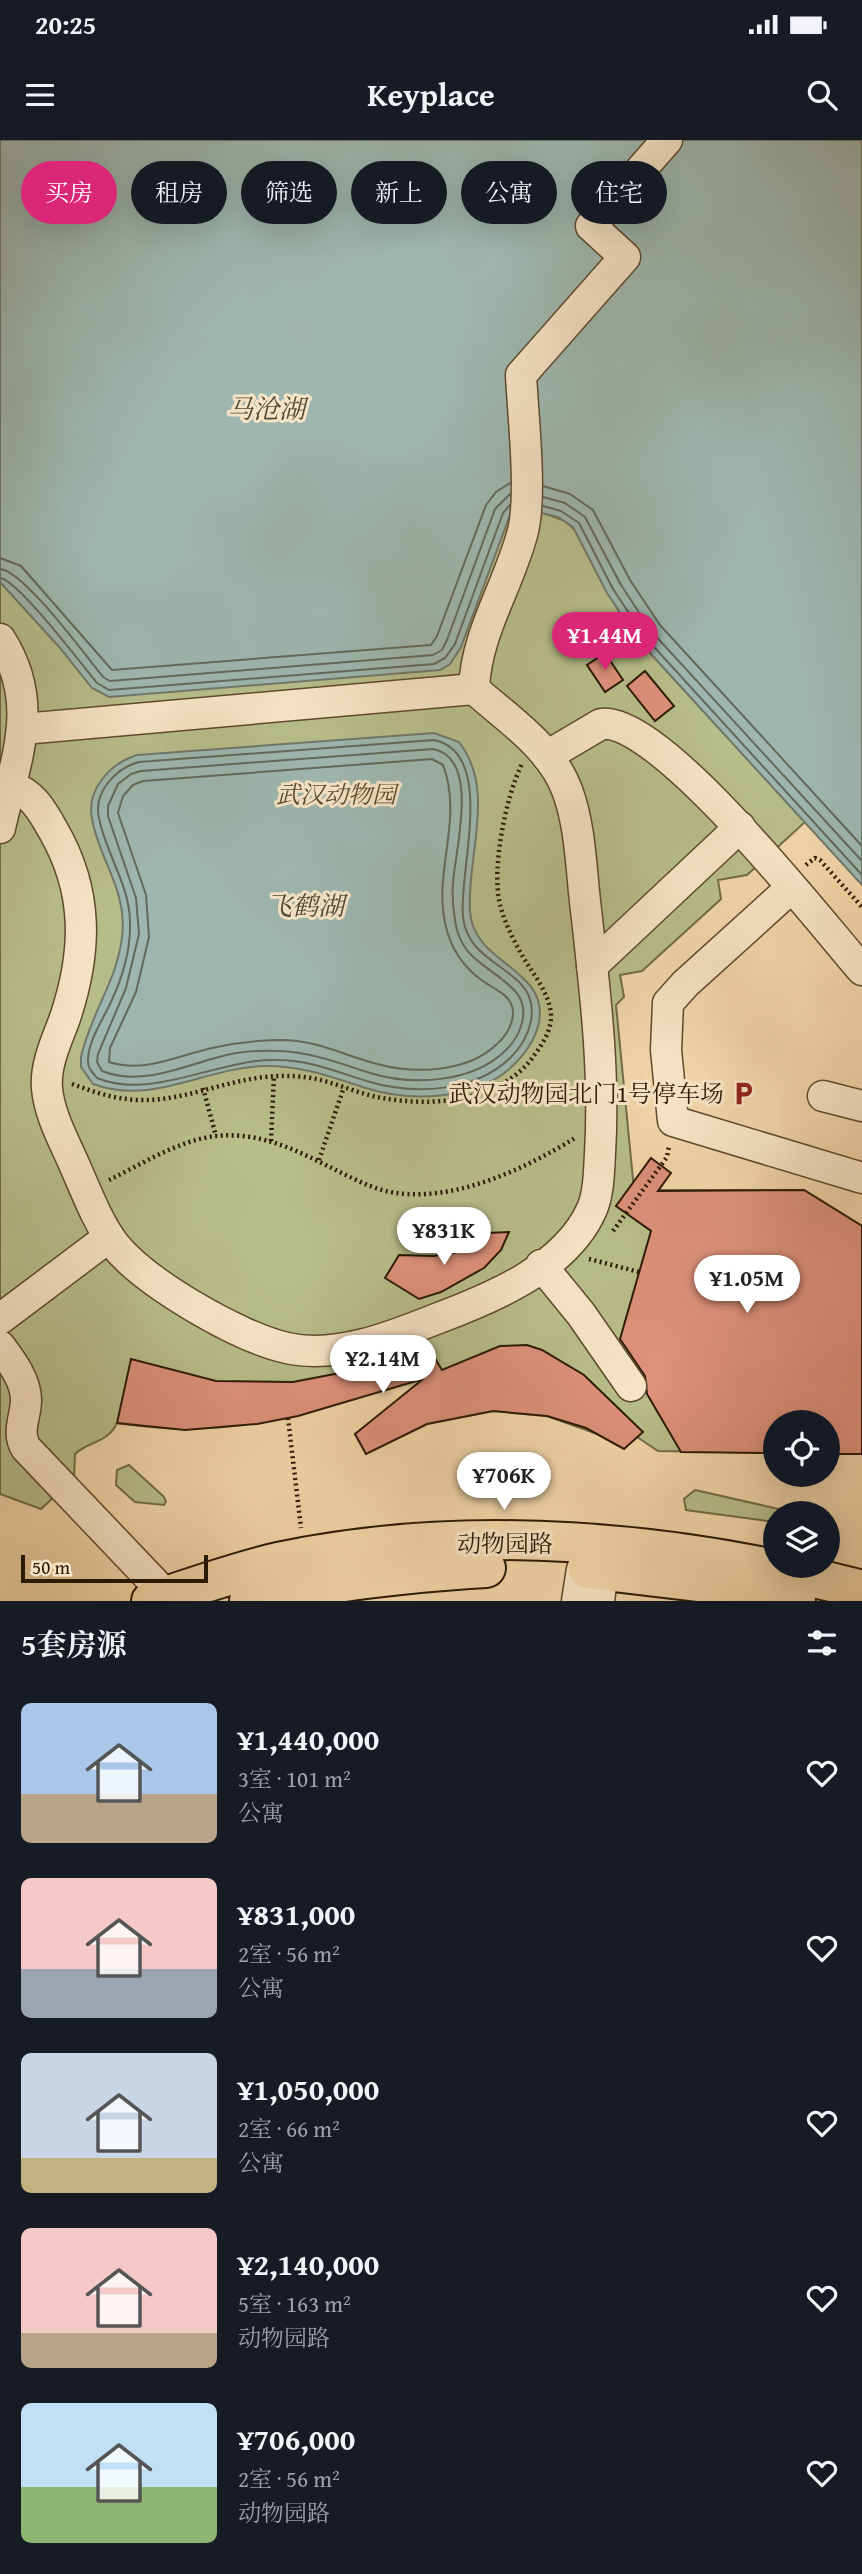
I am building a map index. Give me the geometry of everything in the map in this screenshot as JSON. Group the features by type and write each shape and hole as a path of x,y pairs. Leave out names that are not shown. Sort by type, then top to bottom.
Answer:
{"main road":[{"name":"动物园路","path":"159,1598 245,1570 304,1557 366,1548 481,1542 665,1549 767,1565 862,1590"},
{"name":"动物园路","path":"249,1601 318,1585 436,1571 526,1566 590,1585 707,1583 796,1601"}],"lane":[{"path":"474,690 479,646 523,531 526,509 521,375 625,257 591,226 667,140"},
{"path":"0,639 20,684 23,729 0,828"},
{"path":"9,787 28,794 49,822 70,866 79,896 83,933 79,969 47,1075 52,1111 109,1237 132,1263 181,1298 226,1323 292,1349 352,1347 410,1329 499,1293 550,1258 574,1237 593,1207 599,1171 602,1121 592,966 576,824 567,790 540,749 474,690 23,729"},
{"path":"540,749 596,727 614,725 686,772 740,827 862,970"},
{"path":"592,966 740,827"},
{"path":"788,885 668,1003 666,1050 673,1121 862,1178"},
{"path":"823,1096 862,1106"},
{"path":"0,1319 109,1237"},
{"path":"550,1258 566,1295 631,1386"},
{"path":"0,1346 23,1385 26,1400 21,1430 26,1448 159,1598"}],"path":[{"path":"47,1075 104,1096 140,1100 239,1079 274,1076 311,1078 381,1098 420,1102 450,1101 509,1080 527,1065 544,1041 551,1021 547,998 506,921 496,884 510,797 517,774 540,749"},
{"path":"788,885 815,858 820,859 862,906"},
{"path":"271,1141 274,1076"},
{"path":"319,1160 344,1087"},
{"path":"203,1088 216,1136"},
{"path":"87,1191 189,1143 216,1136 251,1136 319,1160 369,1185 393,1193 443,1193 469,1186 555,1150 602,1121"},
{"path":"606,1240 667,1157 673,1121"},
{"path":"566,1295 599,1250"},
{"path":"550,1258 592,1260 639,1272"},
{"path":"288,1418 304,1557"}],"green space":[{"name":"武汉动物园","path":"0,140 31,161 21,161 21,224 117,224 117,221 539,511 565,521 578,533 623,619 640,642 805,822 747,875 718,880 721,899 642,971 620,975 624,997 616,1005 637,1220 659,1190 804,1190 862,1226 862,1454 840,1454 840,1410 763,1410 763,1453 658,1451 637,1437 600,1435 547,1416 493,1411 427,1424 366,1454 355,1434 423,1384 416,1373 344,1401 270,1420 195,1428 117,1423 108,1435 75,1454 74,1478 41,1509 0,1494"},
{"path":"129,1465 163,1496 166,1501 164,1505 135,1502 116,1485 117,1470"},
{"path":"695,1490 763,1505 763,1520 686,1510 684,1499"}],"water":[{"name":"马沧湖","path":"0,140 862,140 862,885 640,642 607,593 573,527 558,517 538,512 512,512 461,647 450,664 440,670 109,697 92,688 0,582"},
{"name":"飞鹤湖","path":"434,733 459,742 470,761 476,782 477,825 470,891 470,912 475,930 496,956 523,977 533,989 539,1004 537,1029 528,1049 519,1060 494,1080 459,1093 440,1096 383,1092 316,1072 277,1066 241,1068 137,1091 115,1090 93,1084 81,1067 81,1057 115,968 123,920 117,890 92,819 93,797 102,779 118,764 137,755"}],"building":[{"path":"605,653 623,680 605,692 587,665"},
{"path":"645,671 674,706 655,721 627,686"},
{"path":"651,1158 671,1173 658,1191 804,1190 862,1226 862,1454 840,1454 840,1410 763,1410 763,1453 681,1452 647,1394 645,1376 620,1339 651,1231 616,1206"},
{"path":"509,1232 501,1250 484,1268 441,1292 419,1299 385,1278 399,1255 434,1256 457,1252 487,1233"},
{"path":"425,1342 442,1370 500,1346 527,1345 542,1350 584,1375 643,1432 624,1449 586,1428 547,1416 493,1411 427,1424 366,1454 355,1434 423,1379 298,1416 257,1424 185,1430 117,1423 131,1359 216,1381 293,1382 345,1372"}],"place":[{"name":"武汉动物园北门1号停车场","path":"744,1093"}]}
